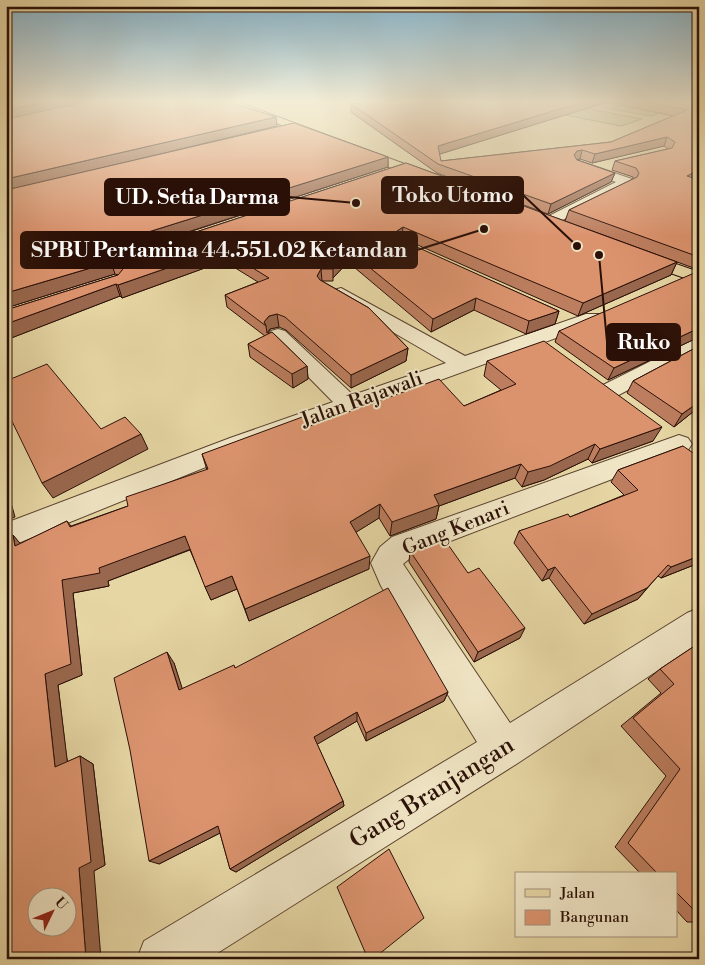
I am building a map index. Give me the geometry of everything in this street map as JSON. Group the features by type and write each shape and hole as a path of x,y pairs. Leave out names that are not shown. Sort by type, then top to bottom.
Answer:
{"main road":[{"path":"344,146 448,185"},
{"path":"544,220 563,228"},
{"path":"630,252 694,276"}],"street":[{"path":"544,220 627,182 586,167 617,163"},
{"path":"384,174 402,168"},
{"path":"664,286 694,276"},
{"path":"328,287 464,364"},
{"name":"Jalan Rajawali","path":"6,536 238,444 578,325 613,309"},
{"path":"552,313 578,325"},
{"path":"278,335 350,405"},
{"path":"535,340 559,357"},
{"path":"607,392 699,343"},
{"name":"Gang Kenari","path":"504,749 392,576 387,563 391,556 403,546 677,444"},
{"name":"Gang Branjangan","path":"162,959 504,749 699,624"}],"building":[{"path":"6,146 150,146 6,179"},
{"path":"195,146 358,146 388,157 110,244 106,250 111,256 123,256 406,163 677,262 583,303 403,227 394,233 397,238 559,311 529,321 476,298 433,319 348,250 331,267 333,269 321,269 317,276 320,280 369,308 408,348 351,375 285,317 277,314 269,316 264,322 266,326 225,295 269,278 222,249 118,285 116,284 6,324 6,310 118,275 123,269 118,263 111,262 6,293 6,190"},
{"path":"412,146 438,146 441,161 575,146 629,146 595,154 582,150 577,151 574,155 577,160 615,173 551,204 438,164"},
{"path":"673,146 699,146 699,170 687,176 699,180 699,257 569,210 637,177 639,173 636,168 615,161 672,148"},
{"path":"699,271 699,328 614,368 559,331"},
{"path":"272,332 307,366 292,374 248,344"},
{"path":"544,341 662,427 600,449 595,444 550,466 528,472 521,464 434,495 439,505 392,522 380,504 350,522 370,556 245,609 232,576 205,587 185,536 99,568 100,573 62,580 71,664 45,674 55,767 80,756 91,862 79,868 86,959 32,959 32,957 28,959 6,959 6,538 13,535 15,546 67,521 70,527 128,506 126,497 208,469 202,454 305,416 310,426 439,379 464,406 516,384 487,361"},
{"path":"699,346 699,402 682,414 633,381"},
{"path":"47,364 101,429 125,417 141,434 42,483 6,409 6,381"},
{"path":"683,446 699,457 699,556 671,567 668,565 647,588 592,614 555,567 548,570 519,531 568,514 570,517 638,490 618,470"},
{"path":"442,536 468,573 479,568 525,628 478,652 410,551 417,546"},
{"path":"388,588 448,692 366,733 357,712 314,737 343,801 230,869 218,826 149,861 130,750 114,678 167,652 179,690 234,665 235,668"},
{"path":"699,643 699,915 678,894 678,872 656,872 628,843 680,769 633,718 674,684 660,669"},
{"path":"389,849 424,918 373,959 368,959 337,887"}],"place":[{"name":"UD. Setia Darma","path":"356,203"},
{"name":"SPBU Pertamina 44.551.02 Ketandan","path":"484,229"},
{"name":"Toko Utomo","path":"577,246"},
{"name":"Ruko","path":"599,255"}]}
